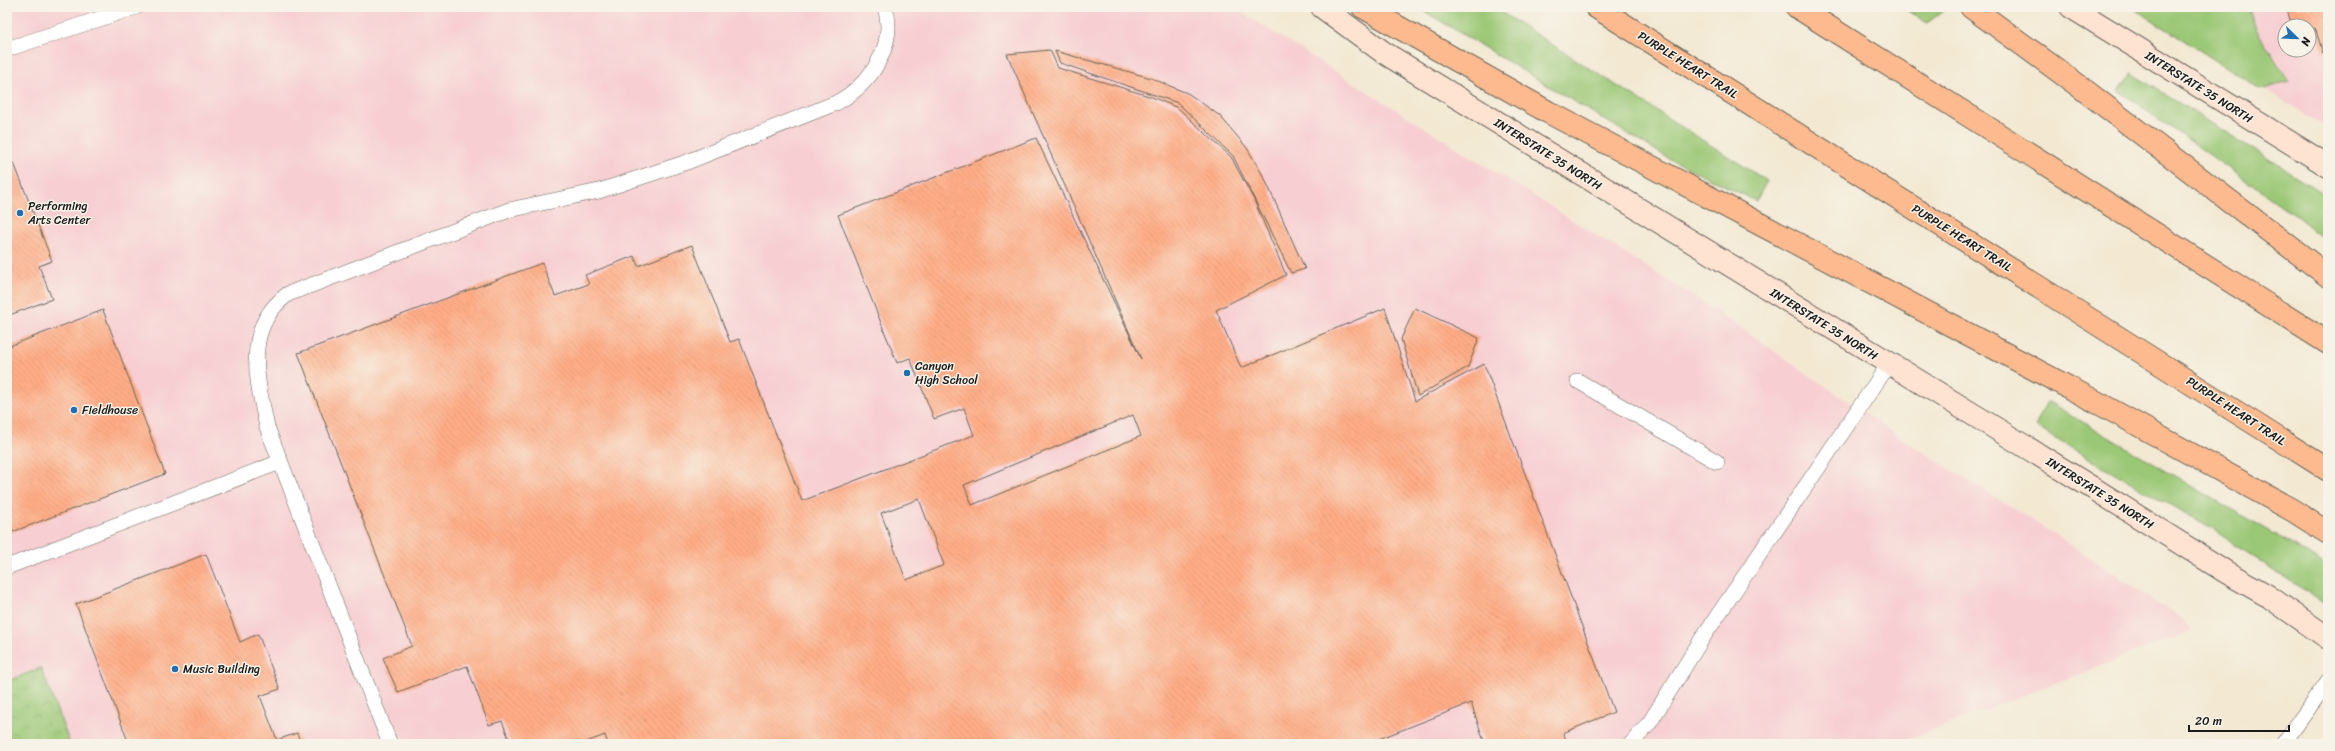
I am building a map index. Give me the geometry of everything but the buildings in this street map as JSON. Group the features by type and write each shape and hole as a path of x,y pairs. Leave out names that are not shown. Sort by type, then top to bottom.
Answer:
{"highway":[{"path":"1363,7 1548,112 2095,401 2272,499 2328,533"},
{"name":"PURPLE HEART TRAIL","path":"1596,7 2328,470"},
{"path":"1797,7 2328,343"},
{"path":"1971,7 2085,90 2328,276"}],"main road":[{"name":"INTERSTATE 35 NORTH","path":"1322,7 1383,52 2096,490 2226,572 2268,596 2328,638"},
{"name":"INTERSTATE 35 NORTH","path":"2071,7 2328,166"}],"lane":[{"path":"7,49 136,7"},
{"path":"390,744 267,427 259,388 256,353 264,318 274,304 288,294 509,210 600,191 688,162 783,123 815,112 851,95 869,75 881,58 888,39 888,17 885,7"},
{"path":"1631,744 1650,722 1705,634 1889,364"},
{"path":"1578,381 1716,462"},
{"path":"7,567 280,462"},
{"path":"2283,744 2328,681"}],"shaded area":[{"name":"Canyon High School","path":"7,7 1233,7 1710,307 1904,440 2068,543 2183,620 2192,631 1896,744 7,744"},
{"path":"2133,7 2328,7 2328,129 2243,75"}],"green space":[{"path":"1417,7 1493,7 1767,181 1756,201 1668,158"},
{"path":"1903,7 1938,7 1943,11 1927,23"},
{"path":"2132,7 2248,7 2256,29 2289,82 2260,89"},
{"path":"2131,73 2328,196 2328,242 2299,218 2119,91"},
{"path":"2047,401 2328,566 2328,606 2212,529 2035,427"},
{"path":"41,668 70,744 7,744 7,681"}],"place":[{"name":"Performing Arts Center","path":"20,213"},
{"name":"Canyon High School","path":"907,373"},
{"name":"Fieldhouse","path":"74,410"},
{"name":"Music Building","path":"175,669"}]}
